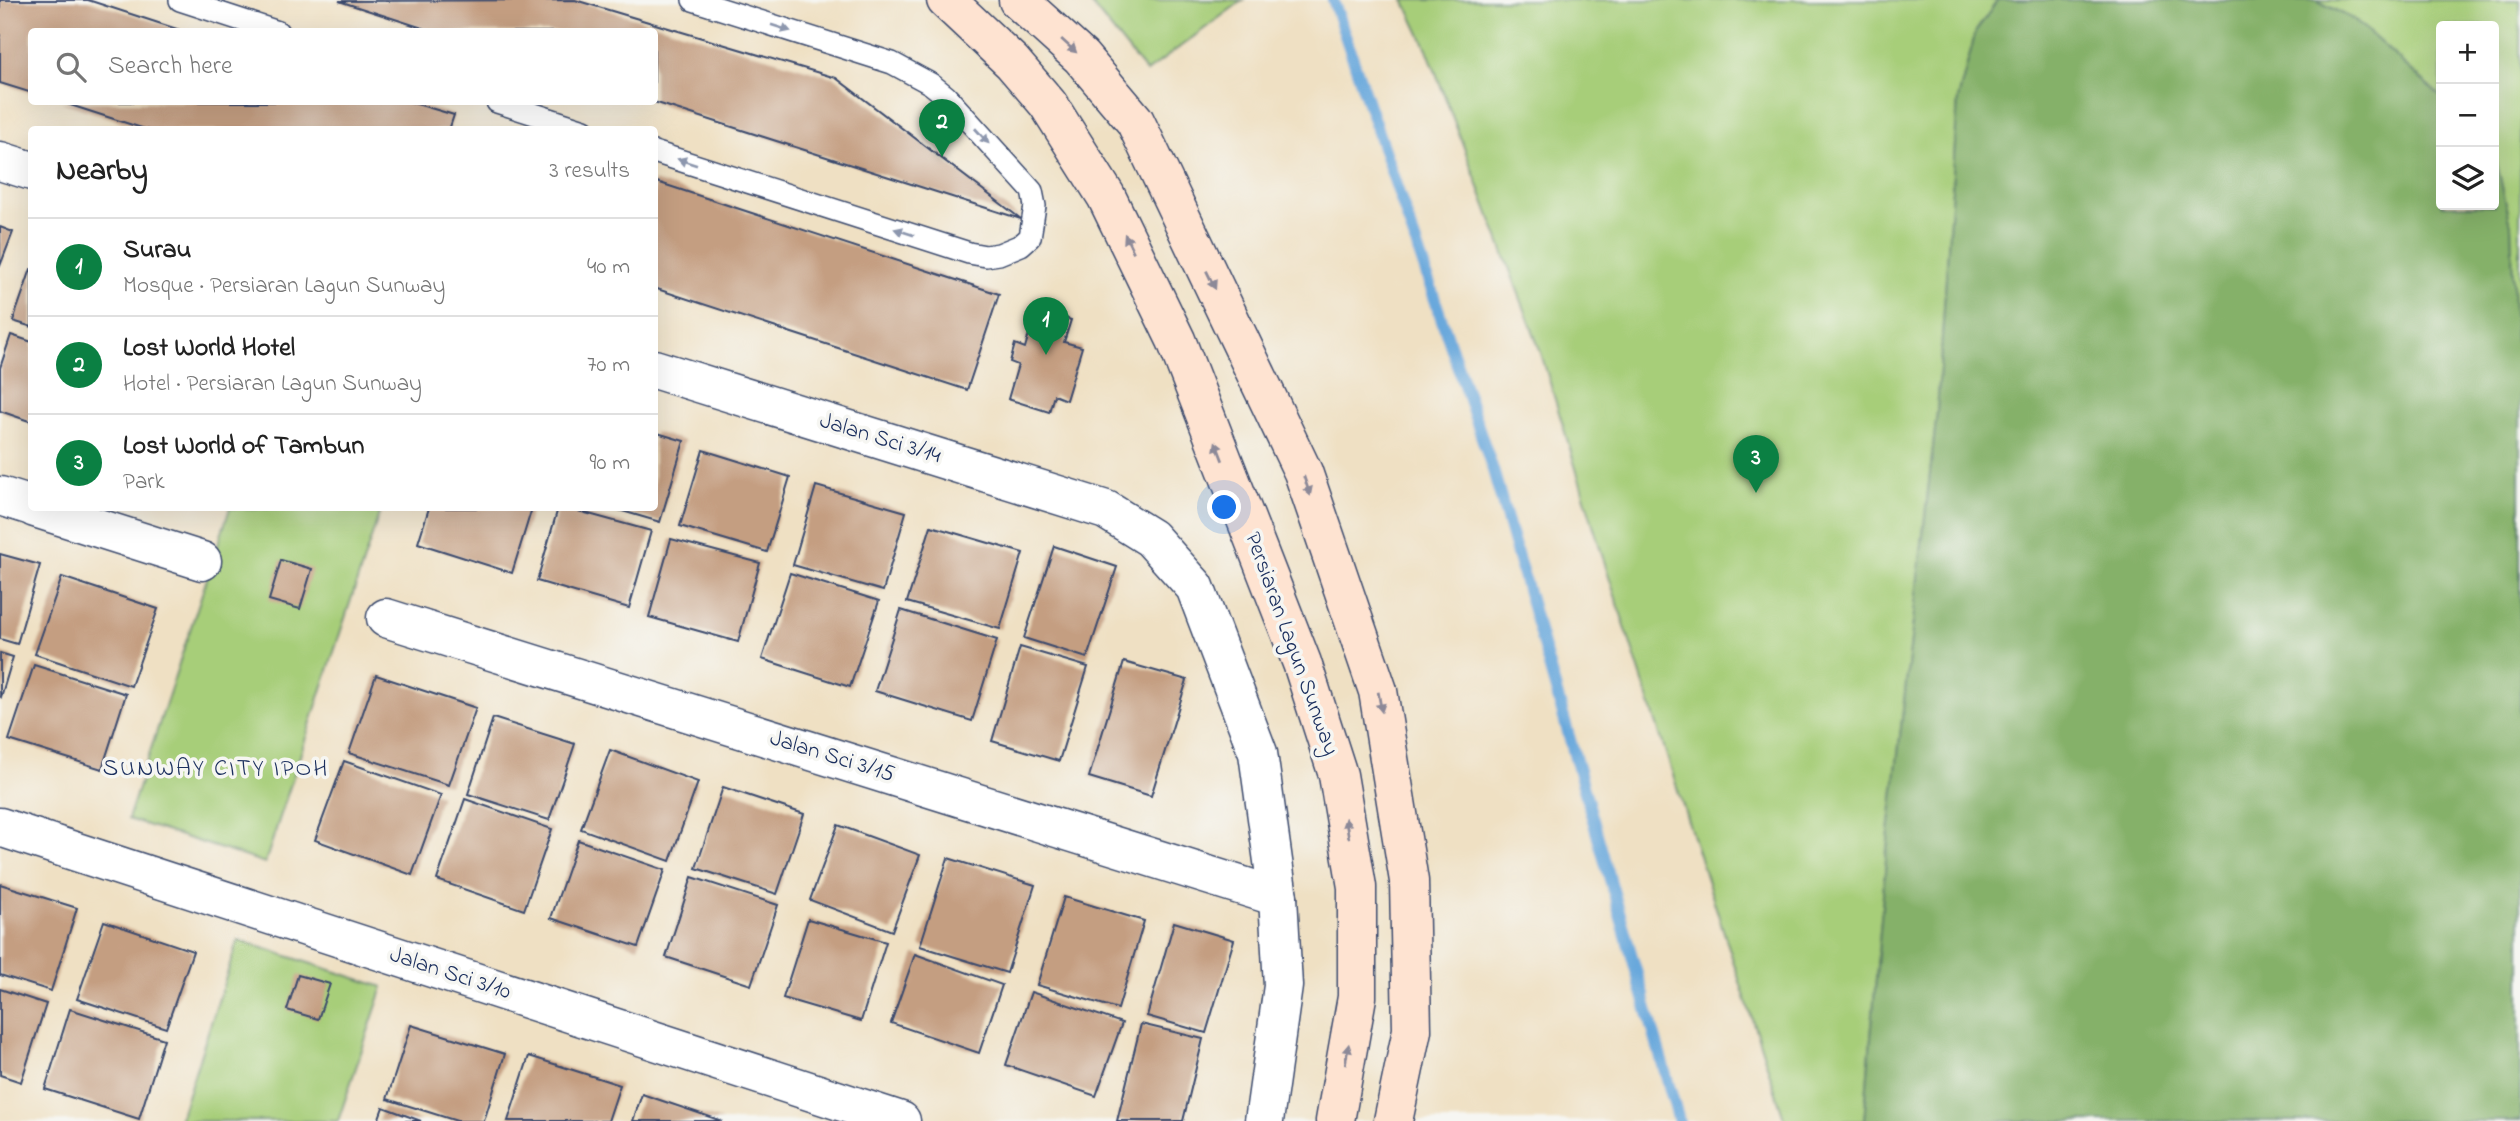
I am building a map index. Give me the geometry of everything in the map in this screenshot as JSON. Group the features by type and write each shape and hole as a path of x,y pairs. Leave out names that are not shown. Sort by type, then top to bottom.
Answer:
{"main road":[{"name":"Persiaran Lagun Sunway","path":"946,0 1012,62 1048,104 1106,196 1176,340 1302,663 1338,775 1357,887 1357,998 1335,1121"},
{"path":"1018,0 1081,57 1135,121 1303,472 1378,691 1409,881 1412,1030 1392,1121"}],"street":[{"path":"0,161 28,170"},
{"name":"Jalan Sci 3/14","path":"658,370 1106,510 1151,538 1195,587 1258,753 1278,897 1283,986 1264,1121"},
{"path":"0,496 28,505"},
{"path":"46,511 202,561"},
{"name":"Jalan Sci 3/15","path":"386,618 1278,897"},
{"name":"Jalan Sci 3/10","path":"0,827 901,1121"}],"lane":[{"path":"180,0 266,28"},
{"path":"658,153 969,253 986,256 1011,251 1030,237 1034,220 1032,191 931,83 892,63 693,0"},
{"path":"506,105 572,126"}],"green space":[{"path":"1088,0 1243,0 1146,72"},
{"path":"1404,0 1998,0 1976,31 1958,99 1937,412 1886,859 1864,1121 1785,1121 1608,574 1540,350 1427,49"},
{"path":"1998,0 2316,0 2355,20 2436,93 2436,210 2499,210 2499,173 2511,225 2515,340 2520,348 2520,1121 1864,1121 1886,859 1937,412 1958,99 1976,31"},
{"path":"2316,0 2520,0 2520,348 2515,341 2511,225 2499,173 2499,21 2436,21 2436,93 2355,20"},
{"path":"229,511 380,511 265,863 128,819"},
{"path":"238,940 383,987 338,1121 179,1121"}],"building":[{"path":"0,0 88,0 174,28 28,28 28,92 0,83"},
{"path":"575,0 836,78 1021,219 658,103 658,28 423,28 339,1"},
{"path":"70,105 420,105 454,115 450,126 136,126"},
{"path":"658,182 999,294 967,390 658,289"},
{"path":"0,227 13,232 0,266"},
{"path":"28,278 28,326 13,321"},
{"path":"1036,309 1071,320 1064,342 1082,347 1066,400 1054,395 1049,412 1008,399 1018,365 1010,362 1015,344 1025,348"},
{"path":"11,335 28,341 28,421 0,411 0,368"},
{"path":"658,433 684,441 660,522 622,511 658,511"},
{"path":"703,450 790,477 767,552 680,526"},
{"path":"816,486 906,512 883,591 793,565"},
{"path":"428,511 531,511 512,573 418,543"},
{"path":"557,511 578,511 651,531 629,608 537,581"},
{"path":"931,526 1023,553 1000,629 907,602"},
{"path":"671,539 760,563 738,642 649,617"},
{"path":"1054,546 1117,567 1087,658 1024,638"},
{"path":"0,554 40,565 17,644 0,639"},
{"path":"281,560 312,569 300,609 269,600"},
{"path":"790,573 879,601 850,687 762,659"},
{"path":"62,577 158,609 131,686 35,654"},
{"path":"901,610 997,640 972,721 875,691"},
{"path":"1020,647 1088,667 1059,761 992,741"},
{"path":"0,653 13,657 1,697 0,696"},
{"path":"1124,662 1187,680 1151,796 1089,777"},
{"path":"34,665 126,694 102,769 9,740"},
{"path":"376,675 476,708 449,785 349,753"},
{"path":"493,718 575,744 549,820 468,794"},
{"path":"610,750 698,782 670,861 581,829"},
{"path":"344,761 441,795 412,875 315,840"},
{"path":"723,787 804,814 777,894 696,868"},
{"path":"465,799 552,829 524,910 437,880"},
{"path":"838,825 920,855 892,931 810,900"},
{"path":"578,840 665,870 638,947 551,918"},
{"path":"948,858 1035,885 1007,973 920,946"},
{"path":"692,877 778,905 751,985 666,957"},
{"path":"0,884 77,908 51,991 0,975"},
{"path":"1064,897 1144,921 1118,1009 1037,985"},
{"path":"808,919 886,942 861,1021 783,998"},
{"path":"104,921 193,951 166,1028 77,999"},
{"path":"1174,922 1234,940 1206,1033 1147,1016"},
{"path":"915,954 1002,985 979,1053 891,1023"},
{"path":"298,975 330,984 318,1019 287,1010"},
{"path":"0,989 46,1004 21,1082 0,1075"},
{"path":"1031,992 1122,1023 1096,1096 1006,1065"},
{"path":"70,1009 164,1039 139,1119 45,1089"},
{"path":"1141,1024 1203,1039 1183,1121 1117,1121"},
{"path":"411,1025 505,1054 484,1121 457,1121 387,1099"},
{"path":"529,1056 620,1085 608,1121 508,1121"},
{"path":"642,1094 722,1121 633,1121"},
{"path":"383,1107 421,1121 378,1121"}],"waterway":[{"path":"1333,0 1493,470 1679,1121"}],"place":[{"name":"Lost World Hotel","path":"942,157"},
{"name":"Surau","path":"1046,355"},
{"name":"Lost World of Tambun","path":"1756,493"}],"district":[{"name":"SUNWAY CITY IPOH","path":"216,769"}]}
